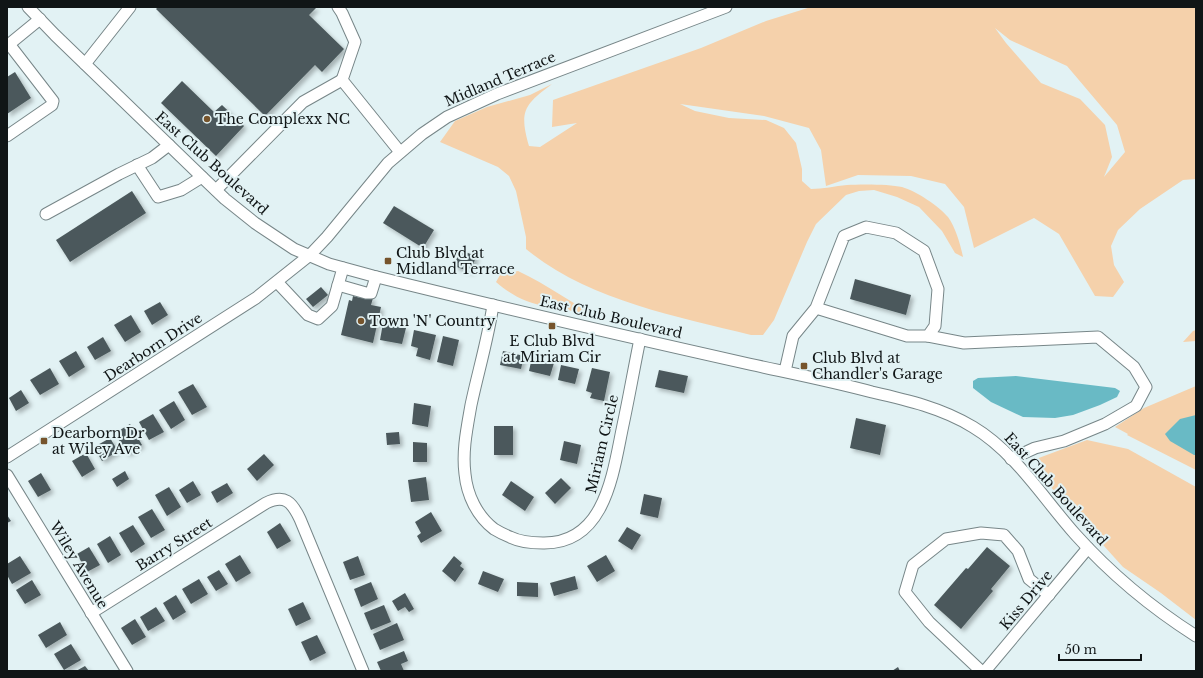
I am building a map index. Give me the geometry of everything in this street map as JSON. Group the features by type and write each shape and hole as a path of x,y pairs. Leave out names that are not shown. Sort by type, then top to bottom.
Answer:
{"street":[{"name":"East Club Boulevard","path":"28,7 216,190 255,223 294,249 329,264 376,277 856,388 930,407 951,415 974,428 992,441 1011,459 1088,548 1131,588 1196,636"},
{"path":"85,64 130,7"},
{"path":"216,190 303,102 342,80 355,42 342,12 338,7"},
{"name":"Midland Terrace","path":"310,255 388,163 422,134 447,117 497,94 726,7"},
{"path":"7,136 52,106 53,101 8,45 40,19"},
{"path":"342,80 400,152"},
{"path":"46,214 119,174 152,158 169,145"},
{"path":"137,165 158,197 181,190 202,177"},
{"path":"785,371 793,336 816,308 844,236 866,227 896,233 924,252 938,288 936,326 928,336"},
{"name":"Dearborn Drive","path":"7,457 256,298 310,255"},
{"path":"277,282 291,299 308,315 318,319 332,306 343,268"},
{"path":"338,285 366,293 371,292 376,277"},
{"name":"Miriam Circle","path":"493,305 466,432 463,459 468,491 482,518 494,529 514,539 550,543 568,539 580,532 592,521 603,505 612,479 640,339"},
{"path":"816,308 907,336 928,336 964,343 1098,337 1134,367 1146,387 1136,406 1105,424 1064,441 1035,448 1011,459"},
{"name":"Wiley Avenue","path":"7,475 126,671"},
{"name":"Barry Street","path":"91,614 273,500 280,499 287,501 294,507 300,519 363,671"},
{"path":"981,671 929,622 905,592 913,565 946,539 981,533 1004,535 1018,551 1029,578 1049,595"},
{"name":"Kiss Drive","path":"985,671 1088,548"}],"shaded area":[{"path":"811,7 1196,7 1196,179 1183,180 1140,209 1118,230 1111,246 1114,265 1124,282 1113,297 1095,296 1059,234 1034,218 974,248 964,207 945,184 911,176 858,175 826,186 821,150 809,128 764,116 680,104 695,111 729,118 766,120 784,128 796,143 802,169 802,181 811,189 859,184 875,184 902,187 914,192 933,204 948,217 959,242 963,257 955,253 942,231 919,207 897,197 874,190 859,191 846,195 816,224 774,320 763,335 751,335 692,321 633,304 604,294 550,267 526,249 526,237 516,191 509,176 498,167 440,142 455,121 487,107 530,95 552,84 535,98 526,110 524,117 529,146 540,147 577,123 552,127 553,100 701,48 766,21","holes":["995,28 1010,40 1067,66 1117,125 1125,152 1104,177 1112,157 1105,125 1080,99 1041,83"]},
{"path":"518,271 540,282 602,319 533,303 514,295 496,282 500,275"},
{"path":"1196,330 1196,341 1183,342 1193,331"},
{"path":"1196,386 1196,470 1127,435 1128,434 1115,427 1144,408"},
{"path":"1087,440 1128,449 1196,487 1196,620 1161,593 1123,567 1039,474 1036,459"}],"water":[{"path":"1016,376 1115,388 1120,391 1117,397 1100,405 1073,415 1055,418 1023,417 991,402 973,388 973,381 978,378"},
{"path":"1196,415 1196,455 1194,455 1170,441 1165,434 1180,419"}],"building":[{"path":"158,7 315,7 316,8 309,15 344,49 322,72 315,65 265,116 156,9"},
{"path":"15,72 31,98 7,114 7,77"},
{"name":"The Complexx NC","path":"182,81 214,112 222,105 244,126 216,156 161,103"},
{"path":"132,191 146,213 70,262 56,240"},
{"path":"394,206 434,230 423,248 383,223"},
{"path":"460,250 476,256 471,272 454,266"},
{"path":"855,279 911,295 906,315 850,299"},
{"path":"321,287 328,295 313,307 306,299"},
{"name":"Town 'N' Country","path":"362,295 373,298 371,305 381,307 373,343 341,335 349,300 352,301 353,296 361,298"},
{"path":"160,302 168,315 152,325 144,311"},
{"path":"131,315 141,332 125,342 114,325"},
{"path":"383,323 406,328 402,344 380,340"},
{"path":"414,330 436,335 430,360 416,356 418,348 411,346"},
{"path":"443,336 459,340 453,366 437,362"},
{"path":"103,337 111,351 95,360 87,347"},
{"path":"76,351 85,367 69,377 59,361"},
{"path":"503,351 524,356 521,369 500,365"},
{"path":"532,357 554,363 550,376 529,371"},
{"path":"561,365 579,369 575,384 558,380"},
{"path":"50,368 59,384 40,395 30,380"},
{"path":"592,368 610,372 604,401 590,398 592,393 586,391"},
{"path":"659,370 688,376 684,393 655,387"},
{"path":"193,384 207,407 192,415 178,392"},
{"path":"21,390 29,403 16,411 9,398"},
{"path":"174,401 185,420 171,429 159,410"},
{"path":"414,403 431,406 428,427 412,424"},
{"path":"153,414 164,432 149,440 139,422"},
{"path":"856,418 886,425 880,455 850,448"},
{"path":"130,424 142,445 127,454 115,433"},
{"path":"494,426 513,426 513,455 494,455"},
{"path":"399,432 400,444 387,445 386,433"},
{"path":"110,438 118,451 102,461 94,447"},
{"path":"564,441 581,445 577,464 560,460"},
{"path":"413,442 427,443 427,462 413,462"},
{"path":"86,453 95,469 82,477 72,461"},
{"path":"264,454 274,465 257,481 247,469"},
{"path":"125,471 129,479 117,487 112,479"},
{"path":"41,473 51,490 38,497 28,481"},
{"path":"426,477 429,500 411,502 408,480"},
{"path":"561,478 571,488 555,504 545,493"},
{"path":"193,481 201,495 187,503 179,490"},
{"path":"511,481 534,497 525,511 502,495"},
{"path":"227,483 233,493 217,503 211,492"},
{"path":"169,487 181,507 167,516 155,495"},
{"path":"644,494 662,498 658,518 640,514"},
{"path":"152,509 165,530 151,538 138,517"},
{"path":"431,512 442,531 421,543 417,536 421,533 415,522"},
{"path":"7,515 11,521 7,523"},
{"path":"280,523 291,541 277,549 267,532"},
{"path":"133,525 145,544 131,553 119,533"},
{"path":"627,527 641,535 632,550 618,541"},
{"path":"110,536 121,555 108,563 97,544"},
{"path":"89,547 100,565 87,572 77,554"},
{"path":"987,547 1010,566 991,589 993,591 961,629 934,605 966,568 968,569"},
{"path":"240,555 251,573 236,582 225,564"},
{"path":"606,555 615,571 597,582 587,566"},
{"path":"20,556 31,573 12,584 7,575 7,564"},
{"path":"358,556 365,575 350,580 343,562"},
{"path":"454,556 462,563 460,566 464,569 455,582 442,571"},
{"path":"219,570 228,584 216,591 207,577"},
{"path":"483,571 504,579 498,592 478,584"},
{"path":"575,576 578,589 554,596 550,583"},
{"path":"199,579 208,594 191,604 182,589"},
{"path":"32,580 41,595 25,604 16,590"},
{"path":"371,582 378,599 361,607 354,589"},
{"path":"517,582 538,583 538,597 517,596"},
{"path":"405,593 414,609 409,612 405,607 398,611 392,601"},
{"path":"176,595 186,612 173,620 163,603"},
{"path":"303,602 311,619 296,626 288,609"},
{"path":"384,605 391,622 371,630 364,613"},
{"path":"156,607 165,621 148,631 140,617"},
{"path":"135,619 146,637 132,645 121,628"},
{"path":"60,622 67,635 46,648 38,635"},
{"path":"397,623 404,640 380,650 373,634"},
{"path":"317,635 326,653 310,661 301,642"},
{"path":"71,644 81,660 64,670 54,654"},
{"path":"404,651 408,661 401,664 404,671 381,671 377,662"},
{"path":"85,666 89,671 76,671"},
{"path":"898,667 900,671 892,671"}],"place":[{"name":"The Complexx NC","path":"207,119"},
{"name":"Club Blvd at Midland Terrace","path":"388,261"},
{"name":"Town 'N' Country","path":"361,321"},
{"name":"E Club Blvd at Miriam Cir","path":"552,326"},
{"name":"Club Blvd at Chandler's Garage","path":"804,366"},
{"name":"Dearborn Dr at Wiley Ave","path":"44,441"}]}
